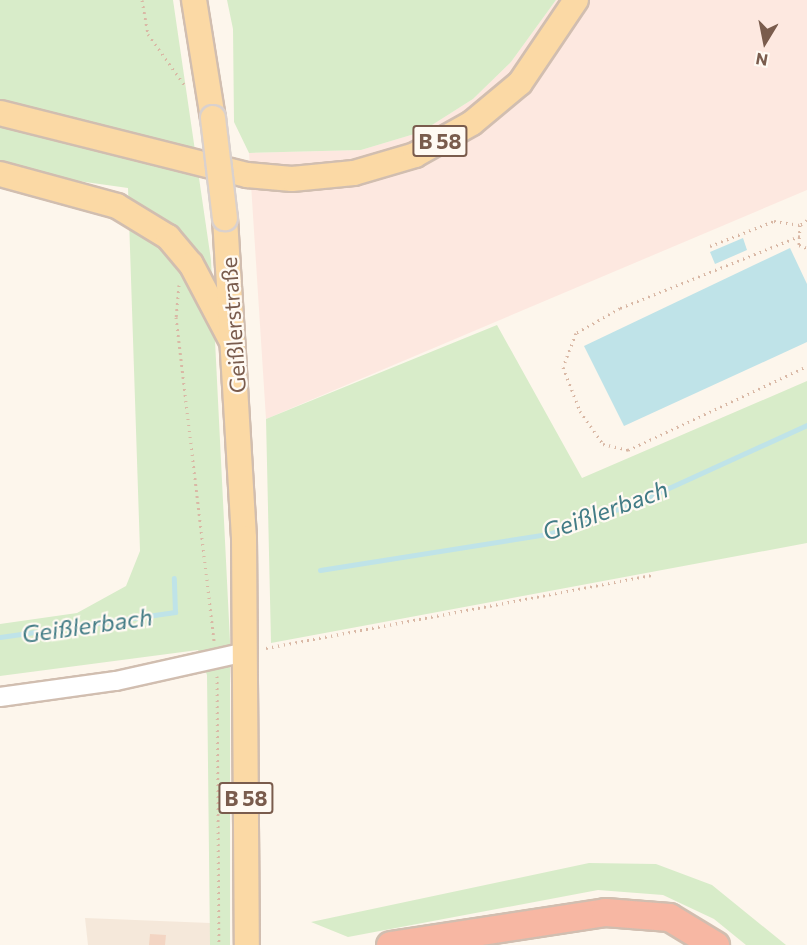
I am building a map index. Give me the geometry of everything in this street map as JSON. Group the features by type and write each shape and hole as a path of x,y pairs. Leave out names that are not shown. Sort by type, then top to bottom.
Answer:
{"highway":[{"path":"390,945 605,912 669,917 715,945"},
{"path":"497,945 625,927 662,930 691,945"}],"main road":[{"name":"Geißlerstraße","path":"194,0 213,118 225,218 234,346 246,652 247,945"},
{"name":"B 58","path":"0,113 248,175 292,178 354,173 415,155 472,123 520,83 576,0"},
{"path":"0,174 117,206 168,237 191,264 234,346"}],"street":[{"path":"0,697 216,660 246,652"}],"path":[{"path":"142,0 148,34 190,97"},
{"path":"710,246 774,221 800,225 807,220"},
{"path":"800,225 800,245 807,248"},
{"path":"800,236 620,308 576,333 563,367 580,411 603,444 628,450 807,366"},
{"path":"191,264 177,291 176,317 216,660 219,945"},
{"path":"246,652 653,575"}],"shaded area":[{"path":"556,0 807,0 807,190 266,419 249,153 361,150 421,132 473,99 511,62"},
{"path":"85,918 210,923 210,945 88,945"}],"green space":[{"path":"0,0 173,0 211,260 230,641 230,945 210,945 207,675 198,650 0,676 0,624 77,613 126,586 140,551 128,188 0,170"},
{"path":"227,0 556,0 511,62 473,99 421,132 361,150 249,153 234,122 233,29"},
{"path":"497,325 582,478 807,381 807,543 271,643 266,419"},
{"path":"589,863 656,864 712,885 786,945 746,945 714,919 663,895 598,890 348,937 311,922"}],"water":[{"path":"743,238 747,250 715,264 710,252"},
{"path":"790,248 807,284 807,342 624,426 584,346"}],"building":[{"path":"150,934 166,935 165,945 149,945"}],"waterway":[{"name":"Geißlerbach","path":"320,570 548,534 638,502 807,425"},
{"name":"Geißlerbach","path":"0,637 175,612 174,578"}]}
